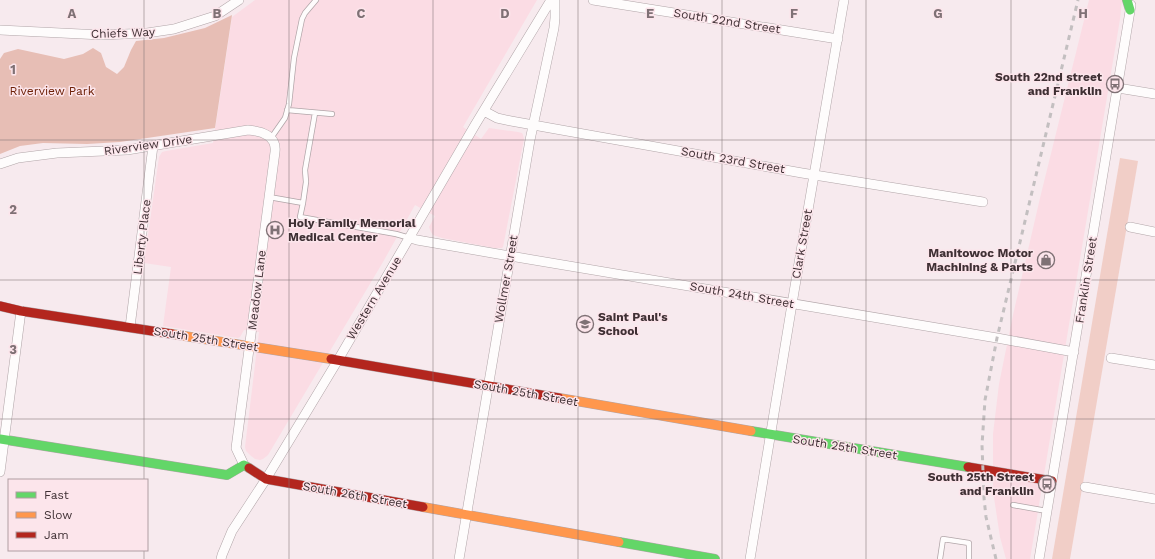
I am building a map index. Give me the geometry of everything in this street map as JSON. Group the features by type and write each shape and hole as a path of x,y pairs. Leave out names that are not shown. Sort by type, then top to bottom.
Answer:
{"street":[{"name":"Chiefs Way","path":"0,30 102,35 148,33 174,29 214,16 239,0"},
{"name":"Western Avenue","path":"222,557 232,531 266,479 338,360 551,0"},
{"name":"Wollmer Street","path":"459,559 530,140 554,28 555,0"},
{"name":"South 22nd Street","path":"594,0 838,39"},
{"name":"Clark Street","path":"750,559 844,0"},
{"path":"1127,0 1130,10"},
{"name":"Franklin Street","path":"1040,559 1132,0"},
{"path":"1118,88 1155,94"},
{"name":"South 23rd Street","path":"484,111 500,119 815,175 983,202"},
{"name":"Riverview Drive","path":"0,164 18,158 57,153 128,150 248,130 264,133 271,138"},
{"name":"Meadow Lane","path":"244,465 236,448 276,147 271,138"},
{"name":"Liberty Place","path":"130,327 153,146"},
{"path":"1130,227 1155,232"},
{"name":"South 24th Street","path":"410,238 1074,352"},
{"name":"South 25th Street","path":"0,306 338,360 1052,481"},
{"path":"0,472 2,440 21,310"},
{"path":"1111,358 1155,365"},
{"path":"2,440 227,475 244,465"},
{"name":"South 26th Street","path":"244,465 266,479 292,485 466,514 716,559"},
{"path":"1085,487 1155,499"}],"lane":[{"path":"271,138 285,118 289,104 294,58 302,19 304,13 316,0"},
{"path":"287,110 332,114"},
{"path":"315,113 305,170 306,182 300,217 396,234 410,238"},
{"path":"269,197 303,203"},
{"path":"1013,505 1047,511"},
{"path":"940,559 943,539 969,543 969,559"}],"shaded area":[{"name":"Holy Family Memorial Medical Center","path":"255,0 537,0 463,127 481,139 489,128 518,132 522,133 523,135 524,139 503,247 494,248 433,235 429,227 435,216 415,205 383,262 268,455 260,460 255,459 250,455 246,451 245,447 259,332 244,330 238,338 163,326 171,267 144,263 159,157 162,152 213,143 232,17"},
{"path":"1089,0 1122,0 1120,19 1030,559 1006,559 1000,537 993,491 993,434 999,384 1040,198"},
{"path":"1120,158 1138,161 1070,559 1052,559"}],"green space":[{"name":"Riverview Park","path":"232,15 215,128 120,142 87,144 43,143 20,146 0,154 0,59 4,53 18,49 64,59 83,54 93,48 101,53 106,67 117,74 124,67 136,41 164,38 205,28"}],"railway":[{"path":"996,559 986,517 984,498 982,445 985,400 997,338 1078,0"}],"traffic: fast":[{"path":"1127,0 1130,10"},
{"path":"751,431 968,467"},
{"path":"0,439 227,475 244,465 249,468"},
{"path":"619,542 715,559"}],"traffic: slow":[{"path":"172,334 331,359"},
{"path":"559,398 751,431"},
{"path":"423,507 619,542"}],"traffic: jam":[{"path":"0,306 21,311 172,334"},
{"path":"331,359 559,398"},
{"path":"968,467 1052,481"},
{"path":"249,468 266,479 423,507"}],"place":[{"name":"South 22nd street and Franklin","path":"1115,84"},
{"name":"Holy Family Memorial Medical Center","path":"275,230"},
{"name":"Manitowoc Motor Machining & Parts","path":"1046,260"},
{"name":"Saint Paul's School","path":"585,324"},
{"name":"South 25th Street and Franklin","path":"1047,484"}]}
